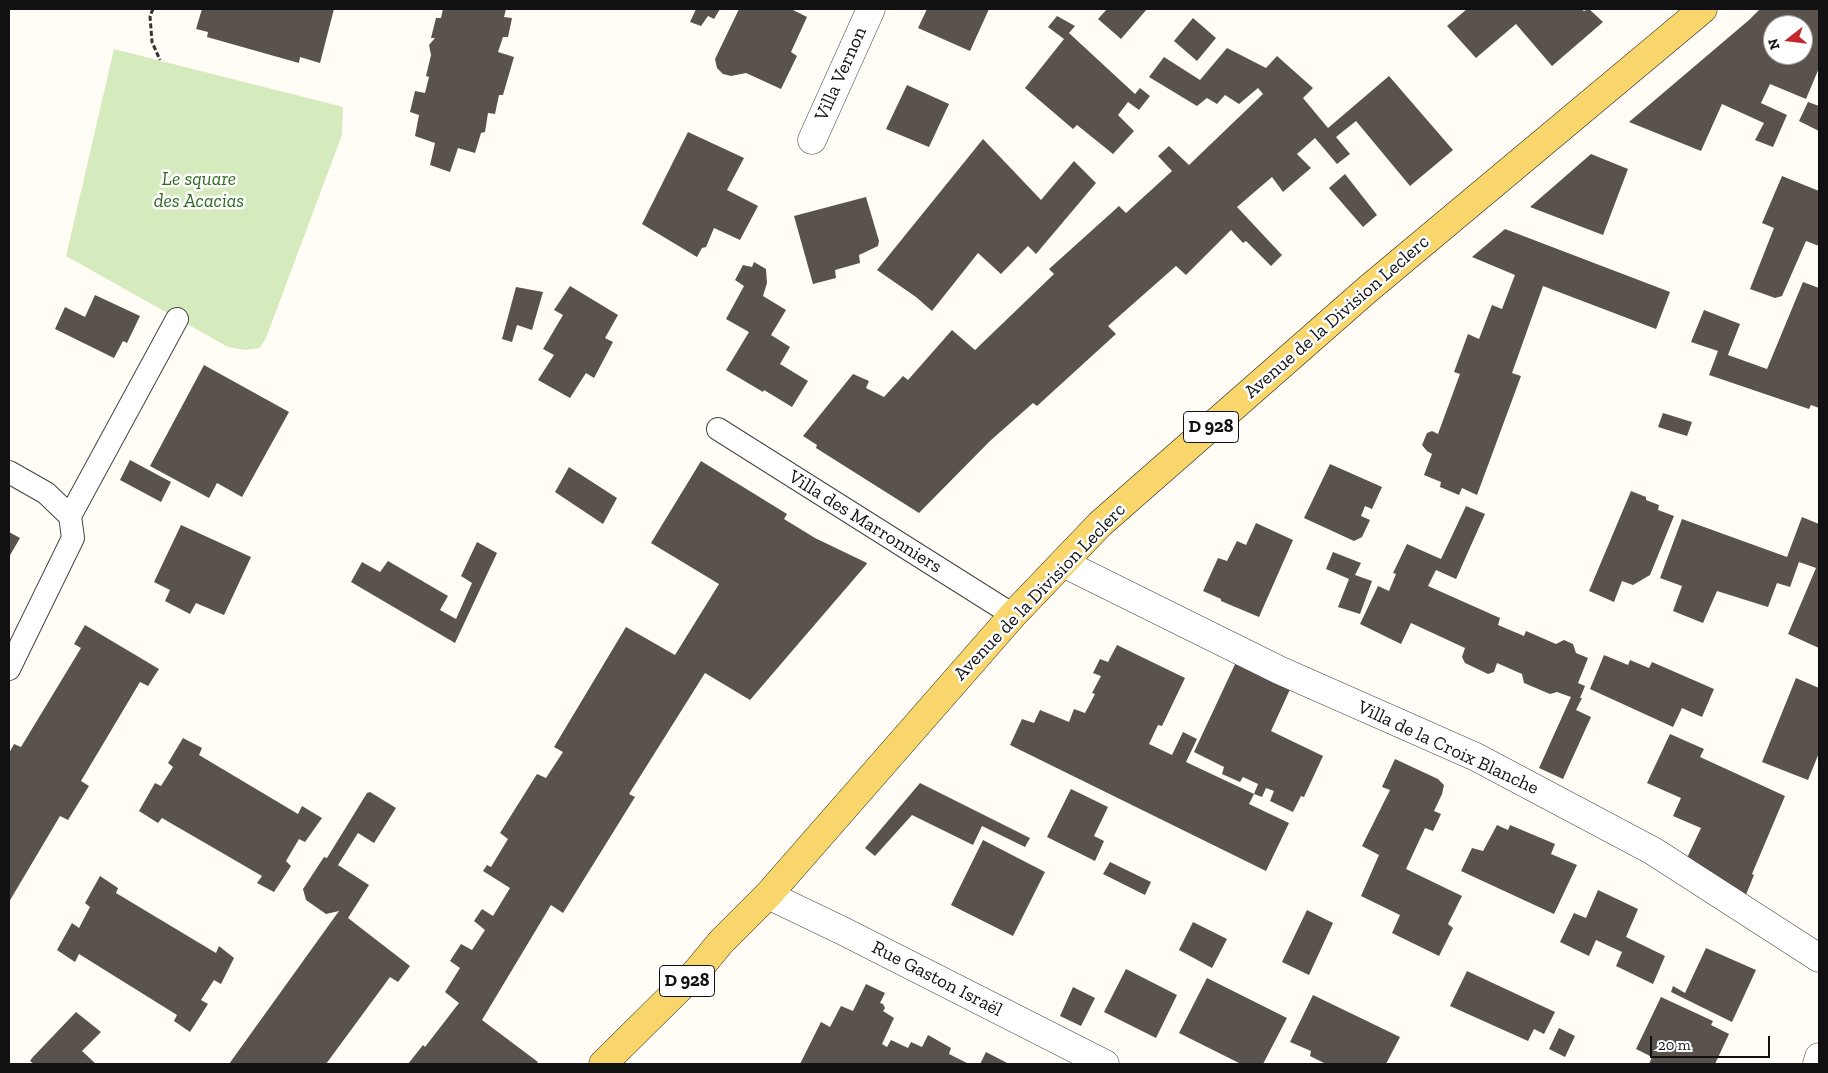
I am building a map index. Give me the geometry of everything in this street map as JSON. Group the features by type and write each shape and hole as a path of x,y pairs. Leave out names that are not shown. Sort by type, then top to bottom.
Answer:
{"main road":[{"name":"Avenue de la Division Leclerc","path":"603,1064 697,971 721,942 768,895 1013,615 1100,524 1368,288 1703,9"}],"street":[{"name":"Villa Vernon","path":"812,140 871,9"},
{"name":"Villa de la Croix Blanche","path":"1063,563 1280,670 1476,758 1653,851 1819,958"},
{"name":"Rue Gaston Israël","path":"768,895 846,932 1105,1064"},
{"path":"1817,1064 1819,1057"}],"lane":[{"path":"9,669 73,538 70,516 177,318"},
{"name":"Villa des Marronniers","path":"718,429 1013,615"},
{"path":"9,472 46,493 70,516"}],"path":[{"path":"153,9 150,16 152,42 160,60"}],"green space":[{"name":"Le square des Acacias","path":"114,49 343,107 342,135 266,338 260,348 245,350 228,347 66,256"}],"building":[{"path":"202,9 334,9 320,63 300,57 299,63 207,37 208,32 196,29"},
{"path":"443,9 506,9 504,17 512,18 508,37 503,37 498,52 514,57 503,95 499,95 495,114 488,113 485,132 481,133 475,153 458,148 450,172 430,165 435,143 415,136 419,115 410,112 415,91 425,93 429,77 426,76 431,55 429,45 435,38 431,38 436,18 441,18"},
{"path":"696,9 720,9 714,19 708,16 701,26 690,22"},
{"path":"739,9 791,9 807,17 791,52 797,56 781,89 746,73 731,76 723,74 717,68 715,59"},
{"path":"927,9 989,9 970,51 918,28"},
{"path":"1107,9 1147,9 1121,39 1098,19"},
{"path":"1467,9 1581,9 1584,11 1589,9 1603,22 1552,66 1516,24 1476,58 1447,26"},
{"path":"1760,9 1819,9 1819,68 1806,99 1770,84 1761,103 1787,115 1773,147 1755,140 1764,123 1722,104 1701,151 1629,122"},
{"path":"1057,16 1075,26 1069,33 1135,94 1140,88 1150,96 1139,110 1128,102 1118,115 1134,131 1113,154 1077,125 1073,129 1025,88 1064,39 1048,27"},
{"path":"1193,18 1216,38 1197,61 1174,41"},
{"path":"1227,48 1266,68 1277,56 1313,88 1303,98 1328,128 1389,76 1453,150 1410,186 1356,121 1336,137 1350,154 1337,164 1315,138 1297,154 1311,168 1283,192 1272,177 1237,207 1282,255 1271,266 1246,241 1243,243 1231,230 1186,275 1176,266 1108,326 1116,334 1037,406 1033,403 990,441 919,513 816,448 817,445 803,436 853,374 869,381 866,388 884,397 903,376 908,380 952,330 975,350 1054,274 1049,269 1119,206 1126,213 1172,171 1158,156 1169,146 1189,165 1263,94 1258,88 1239,104 1225,95 1217,104 1207,98 1197,106 1149,77 1164,57 1200,80"},
{"path":"907,85 949,104 929,147 886,129"},
{"path":"1808,102 1819,106 1819,131 1799,121"},
{"path":"688,132 744,158 727,190 758,206 740,240 714,228 706,247 702,248 697,257 642,224"},
{"path":"983,139 1041,200 1074,161 1096,183 1036,254 1028,246 1001,274 978,253 932,311 916,297 877,270"},
{"path":"1591,154 1628,169 1603,235 1530,207"},
{"path":"1345,174 1377,215 1363,227 1329,188"},
{"path":"1782,176 1819,191 1819,246 1806,241 1782,296 1775,298 1750,289 1774,228 1762,223"},
{"path":"866,197 879,241 878,246 859,255 860,263 835,270 836,278 813,284 794,216"},
{"path":"1505,229 1670,292 1656,329 1543,286 1512,373 1521,376 1477,495 1462,488 1459,495 1440,487 1441,482 1424,475 1432,454 1422,445 1427,433 1432,431 1438,434 1460,374 1454,372 1468,334 1479,339 1492,305 1502,309 1515,275 1472,257"},
{"path":"754,262 766,269 767,283 763,296 786,310 771,335 790,347 780,364 808,381 792,407 726,370 749,332 726,319 744,286 735,280 743,265 752,267"},
{"path":"1803,282 1819,288 1819,408 1811,405 1809,409 1709,375 1718,351 1691,342 1704,310 1740,324 1728,355 1767,369"},
{"path":"570,286 618,315 605,338 613,342 594,378 586,373 570,398 538,380 554,355 543,349 563,315 554,310"},
{"path":"516,287 543,292 532,330 517,325 512,342 502,339"},
{"path":"95,295 140,316 127,343 123,341 114,358 55,329 65,307 85,317"},
{"path":"204,365 289,412 242,497 217,483 209,498 150,466"},
{"path":"1663,413 1692,422 1687,436 1658,427"},
{"path":"130,460 171,482 161,502 120,480"},
{"path":"701,461 787,514 784,519 815,538 867,563 750,700 705,673 629,794 635,797 563,913 551,905 482,1020 538,1062 536,1064 408,1064 423,1045 425,1047 459,1003 445,992 460,968 450,961 461,944 472,950 485,930 474,921 482,909 493,916 510,888 483,871 487,865 491,867 508,839 500,833 537,774 546,778 563,752 554,747 626,627 675,655 719,584 651,543"},
{"path":"1330,464 1382,487 1372,509 1365,506 1361,516 1370,520 1362,537 1354,541 1304,518"},
{"path":"569,467 617,498 603,524 555,492"},
{"path":"1631,491 1659,505 1658,510 1674,516 1650,575 1633,585 1622,581 1614,602 1589,591"},
{"path":"1466,506 1485,514 1456,579 1436,570 1428,586 1500,618 1498,625 1524,636 1526,631 1556,644 1564,640 1573,644 1576,653 1588,658 1578,683 1585,686 1576,710 1591,717 1563,779 1539,768 1571,697 1557,692 1550,694 1524,683 1522,674 1497,663 1494,672 1488,674 1465,663 1462,657 1465,648 1411,623 1401,644 1360,624 1378,586 1389,591 1396,574 1393,573 1407,544 1441,559"},
{"path":"1802,517 1819,524 1819,648 1788,634 1816,568 1799,562 1790,587 1777,583 1768,607 1717,591 1703,623 1673,611 1682,586 1660,578 1682,519 1787,557"},
{"path":"1256,523 1293,540 1259,617 1203,591 1218,558 1227,561 1237,541 1246,545"},
{"path":"181,525 251,557 224,615 196,603 190,614 165,601 170,590 154,582"},
{"path":"9,532 20,538 9,557"},
{"path":"477,542 497,553 455,643 351,582 362,562 380,572 388,561 448,596 440,610 456,619 472,583 461,576"},
{"path":"1333,552 1361,563 1355,575 1372,581 1360,614 1338,607 1349,579 1326,569"},
{"path":"85,625 159,669 148,686 140,682 81,781 89,786 68,820 60,816 9,902 9,753 14,744 21,747 81,648 74,644"},
{"path":"1117,645 1185,678 1162,726 1158,725 1149,744 1172,755 1183,732 1197,739 1186,762 1254,794 1249,804 1289,823 1266,871 1010,745 1022,719 1034,723 1040,710 1069,722 1074,709 1085,713 1095,694 1092,693 1101,676 1093,673 1100,659 1108,662"},
{"path":"1604,655 1628,665 1630,660 1649,668 1652,662 1714,689 1702,717 1682,708 1673,727 1590,689"},
{"path":"1237,660 1292,685 1271,731 1323,756 1304,797 1301,796 1293,812 1270,801 1274,791 1266,788 1262,797 1254,794 1258,784 1243,777 1240,782 1222,774 1224,767 1194,752"},
{"path":"1796,678 1819,688 1819,753 1808,780 1762,762"},
{"path":"1670,734 1704,749 1700,757 1785,796 1752,874 1754,875 1745,897 1687,858 1701,828 1673,816 1681,798 1647,783"},
{"path":"183,738 202,748 199,755 298,814 302,806 322,818 305,842 299,839 286,861 291,866 274,892 257,883 262,876 162,818 158,823 139,811 155,783 161,786 173,767 168,763"},
{"path":"1395,759 1438,779 1444,785 1434,811 1441,814 1433,831 1425,828 1406,869 1462,896 1448,924 1453,928 1439,956 1392,933 1400,915 1361,896 1379,855 1362,846 1390,790 1382,787"},
{"path":"920,783 1030,838 1025,847 982,826 973,845 912,815 875,856 865,848"},
{"path":"1071,789 1108,807 1094,836 1104,841 1095,861 1047,837"},
{"path":"370,792 396,808 374,843 358,833 338,865 369,885 348,918 410,966 398,982 390,977 326,1064 229,1064 339,911 326,914 306,900 303,889 324,857 327,858 367,793"},
{"path":"1497,825 1508,830 1510,825 1555,844 1551,854 1577,865 1554,914 1461,871 1472,848 1483,851"},
{"path":"983,840 1045,872 1013,936 951,905"},
{"path":"1110,862 1151,882 1145,895 1103,874"},
{"path":"100,876 118,888 116,893 216,953 219,946 234,958 221,984 214,980 201,1000 208,1004 190,1032 174,1021 177,1015 79,954 75,962 57,950 72,923 79,928 90,907 85,903"},
{"path":"1598,890 1638,909 1626,937 1665,956 1653,984 1616,966 1622,952 1596,940 1589,956 1560,942 1574,913 1586,918"},
{"path":"1307,910 1333,923 1309,975 1282,962"},
{"path":"1193,922 1227,939 1212,968 1179,950"},
{"path":"1706,948 1756,970 1732,1022 1671,992 1673,986 1685,993"},
{"path":"1126,969 1177,995 1156,1038 1104,1012"},
{"path":"1467,971 1555,1012 1544,1034 1534,1029 1528,1041 1450,1006"},
{"path":"1207,978 1287,1018 1263,1064 1241,1064 1179,1033"},
{"path":"866,984 885,993 880,1003 885,1008 883,1011 894,1018 882,1044 887,1047 891,1040 908,1048 911,1042 922,1047 928,1035 951,1048 949,1054 969,1064 800,1064 821,1022 830,1027 841,1006 853,1011"},
{"path":"1073,987 1095,998 1081,1026 1060,1016"},
{"path":"1313,995 1400,1037 1386,1064 1326,1064 1310,1056 1311,1051 1290,1042"},
{"path":"1661,997 1713,1021 1711,1025 1729,1034 1715,1064 1649,1064 1652,1057 1636,1049"},
{"path":"76,1012 101,1032 82,1051 96,1064 34,1064 30,1061 32,1058"},
{"path":"1559,1028 1575,1036 1565,1057 1549,1049"},
{"path":"986,1052 1009,1064 980,1064"}]}
